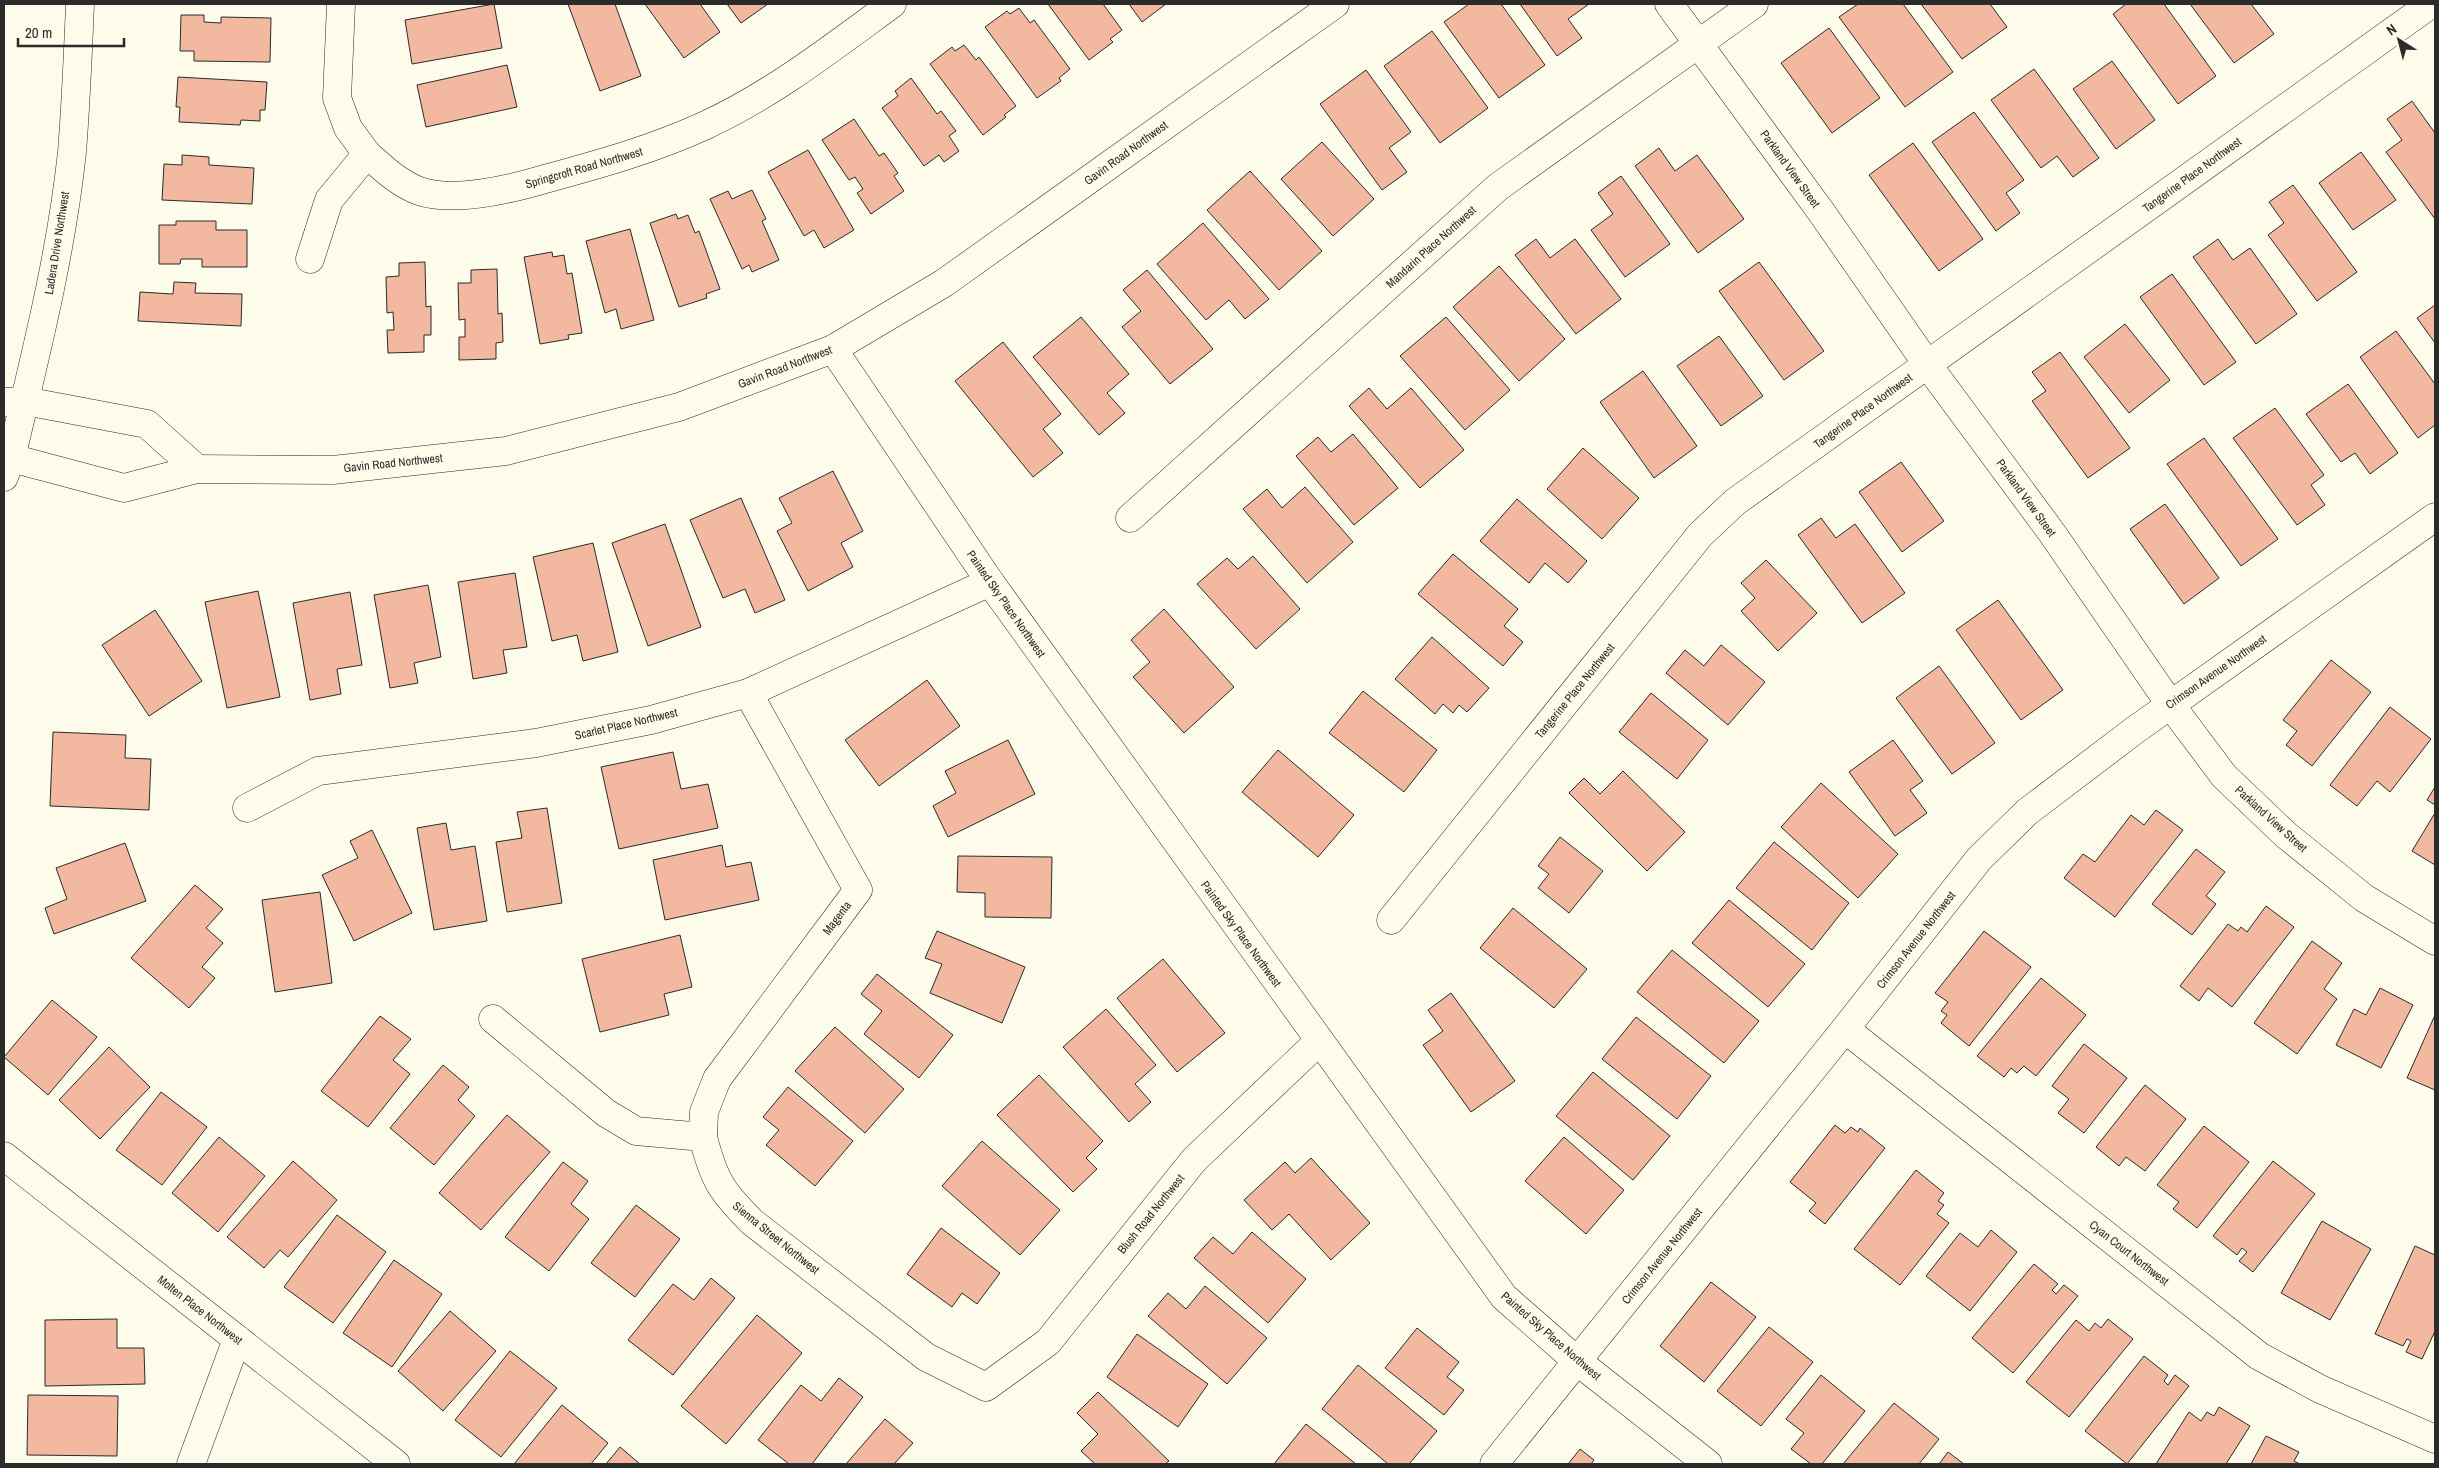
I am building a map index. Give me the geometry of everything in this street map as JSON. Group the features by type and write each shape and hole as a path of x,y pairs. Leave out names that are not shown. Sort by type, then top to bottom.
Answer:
{"street":[{"name":"Ladera Drive Northwest","path":"6,463 14,402 46,314 72,152 80,4"},
{"name":"Springcroft Road Northwest","path":"341,4 337,98 348,128 367,154 391,176 420,191 455,195 506,190 635,154 707,124 794,74 892,4"},
{"name":"Gavin Road Northwest","path":"6,463 124,488 197,469 334,470 506,451 679,407 833,349 944,283 1335,4"},
{"name":"Parkland View Street","path":"1669,4 1816,205 1927,364 2052,533 2170,704 2224,776 2286,835 2364,898 2435,941"},
{"name":"Mandarin Place Northwest","path":"1130,518 1498,187 1754,4"},
{"name":"Tangerine Place Northwest","path":"1391,920 1700,535 1735,502 2431,4"},
{"path":"310,258 329,200 367,154"},
{"name":"Painted Sky Place Northwest","path":"833,349 990,582 1318,1042 1504,1297 1577,1361 1708,1464"},
{"path":"14,402 147,424 197,469"},
{"name":"Crimson Avenue Northwest","path":"1494,1464 1845,1030 1979,859 2027,812 2170,704 2435,517"},
{"name":"Scarlet Place Northwest","path":"247,808 318,771 536,743 652,720 748,692 990,582"},
{"name":"Magenta","path":"703,1137 704,1112 717,1079 858,890 748,692"},
{"path":"493,1019 606,1113 636,1131 703,1137"},
{"name":"Cyan Court Northwest","path":"1845,1030 2259,1356 2320,1388 2435,1438"},
{"name":"Blush Road Northwest","path":"986,1386 1048,1342 1194,1160 1318,1042"},
{"name":"Sienna Street Northwest","path":"703,1137 711,1170 728,1198 752,1222 926,1357 986,1386"},
{"name":"Molten Place Northwest","path":"4,1156 396,1464"},
{"path":"191,1464 237,1339"}],"building":[{"path":"494,4 502,48 412,64 405,20"},
{"path":"568,4 615,4 641,76 600,91"},
{"path":"645,4 700,4 720,32 684,58"},
{"path":"727,4 768,4 741,23"},
{"path":"1048,4 1103,4 1122,30 1110,39 1113,42 1089,60"},
{"path":"1129,4 1166,4 1142,22"},
{"path":"1469,4 1501,4 1545,65 1499,98 1444,22"},
{"path":"1520,4 1589,4 1568,19 1582,38 1557,56"},
{"path":"1858,4 1903,4 1953,72 1905,107 1839,17"},
{"path":"1921,4 1990,4 2007,27 1962,59"},
{"path":"2126,4 2164,4 2216,76 2178,104 2113,14"},
{"path":"2190,4 2251,4 2274,34 2234,63"},
{"path":"1019,8 1030,23 1034,20 1070,69 1059,78 1061,81 1037,98 985,27 1007,11 1010,14"},
{"path":"181,15 204,15 204,22 221,23 221,17 271,18 270,62 194,61 194,51 180,51"},
{"path":"1829,28 1880,98 1832,133 1781,63"},
{"path":"1432,31 1488,108 1440,143 1384,66"},
{"path":"964,45 976,60 979,57 1016,106 1004,115 1006,117 983,135 930,64 952,47 955,51"},
{"path":"2112,61 2155,120 2116,149 2073,89"},
{"path":"507,65 517,107 426,127 417,85"},
{"path":"2034,69 2099,158 2073,177 2057,156 2041,168 1991,100"},
{"path":"1366,70 1411,132 1389,148 1407,172 1382,190 1320,104"},
{"path":"178,77 267,82 265,110 260,110 260,121 241,120 240,125 179,122 180,107 176,107"},
{"path":"911,78 937,114 941,111 956,131 949,136 959,151 944,162 939,155 924,166 882,108 898,96 895,91"},
{"path":"2412,101 2435,133 2435,219 2386,152 2402,140 2387,119"},
{"path":"1974,112 2024,180 2006,193 2020,213 1996,231 1932,142"},
{"path":"854,119 879,156 884,153 898,173 894,176 904,191 871,214 857,193 863,189 855,177 849,180 822,140"},
{"path":"1322,142 1374,199 1333,236 1281,179"},
{"path":"1913,143 1983,239 1939,271 1869,175"},
{"path":"1659,148 1675,171 1697,155 1744,219 1698,253 1635,166"},
{"path":"808,150 854,230 824,248 814,230 804,236 768,172"},
{"path":"2361,152 2396,200 2353,230 2319,183"},
{"path":"182,155 209,157 209,165 254,168 252,204 162,200 164,164 182,165"},
{"path":"1250,171 1322,251 1279,290 1207,210"},
{"path":"1621,176 1670,244 1625,277 1591,230 1613,214 1598,193"},
{"path":"2293,185 2357,272 2317,301 2268,235 2284,223 2269,202"},
{"path":"752,190 766,219 762,221 779,260 752,272 749,265 742,269 710,199 728,191 732,199"},
{"path":"676,214 678,219 688,215 695,233 699,231 720,289 706,294 707,298 679,307 650,223"},
{"path":"176,221 216,221 216,230 247,230 247,267 202,267 202,259 181,259 180,264 159,264 159,225 176,225"},
{"path":"1203,223 1269,299 1245,319 1229,300 1206,320 1157,264"},
{"path":"630,229 654,320 621,329 616,309 605,313 586,241"},
{"path":"1536,239 1550,258 1575,239 1621,299 1576,334 1515,255"},
{"path":"2218,239 2233,260 2250,248 2297,314 2256,344 2193,257"},
{"path":"552,252 553,257 564,255 567,274 572,273 582,333 568,335 569,339 540,344 524,257"},
{"path":"425,262 426,307 431,306 431,335 424,335 424,352 388,353 387,330 394,330 393,312 387,313 386,277 399,276 399,263"},
{"path":"1759,262 1824,351 1784,380 1719,291"},
{"path":"1499,266 1565,339 1519,381 1453,307"},
{"path":"497,269 498,314 502,313 503,342 496,343 496,359 459,360 459,337 465,337 465,319 459,320 458,283 471,283 471,270"},
{"path":"1147,270 1213,349 1170,384 1122,327 1141,311 1123,290"},
{"path":"2172,274 2236,362 2204,385 2140,297"},
{"path":"174,282 196,283 195,293 242,294 241,326 138,321 140,292 173,294"},
{"path":"2435,305 2435,343 2417,318"},
{"path":"1081,317 1129,374 1107,393 1125,413 1099,435 1033,357"},
{"path":"1446,317 1510,390 1465,430 1400,356"},
{"path":"2125,324 2170,380 2129,413 2084,357"},
{"path":"2396,331 2435,384 2435,425 2418,438 2360,357"},
{"path":"1719,336 1763,396 1721,426 1677,366"},
{"path":"1003,342 1061,414 1043,429 1063,453 1033,477 955,381"},
{"path":"2060,352 2130,448 2088,478 2032,401 2046,391 2032,372"},
{"path":"1643,371 1697,446 1654,478 1600,402"},
{"path":"2348,384 2398,453 2370,474 2355,453 2341,462 2306,414"},
{"path":"1369,388 1387,409 1411,388 1464,450 1420,488 1349,406"},
{"path":"2275,408 2324,475 2311,485 2325,505 2297,525 2233,438"},
{"path":"1353,434 1398,488 1354,525 1296,456 1318,437 1331,452"},
{"path":"2204,438 2278,539 2241,566 2167,464"},
{"path":"1583,448 1639,498 1602,539 1547,489"},
{"path":"1901,462 1944,521 1902,552 1859,492"},
{"path":"833,471 863,531 841,543 853,567 808,591 777,531 792,523 779,498"},
{"path":"1305,487 1353,542 1307,583 1243,509 1267,489 1282,508"},
{"path":"741,498 785,600 755,613 745,589 723,598 690,520"},
{"path":"1517,499 1587,561 1568,583 1545,563 1529,583 1480,541"},
{"path":"2165,504 2219,578 2184,604 2130,529"},
{"path":"1821,518 1836,538 1855,524 1905,593 1862,623 1798,535"},
{"path":"665,524 701,627 648,646 612,543"},
{"path":"593,543 618,652 583,661 577,635 552,641 533,557"},
{"path":"1453,554 1518,609 1504,626 1523,642 1503,666 1418,594"},
{"path":"1253,556 1300,609 1256,649 1197,584 1227,558 1238,569"},
{"path":"1766,560 1817,613 1778,651 1741,611 1755,598 1741,583"},
{"path":"515,573 527,647 503,650 507,673 473,679 458,582"},
{"path":"428,585 441,657 414,663 418,683 390,688 374,595"},
{"path":"258,591 280,697 227,708 205,602"},
{"path":"350,592 362,665 337,669 341,694 310,700 293,603"},
{"path":"1998,600 2063,690 2021,720 1956,630"},
{"path":"1164,609 1234,687 1184,733 1133,677 1150,662 1131,640"},
{"path":"155,610 202,681 149,716 102,645"},
{"path":"1432,637 1489,688 1467,712 1459,705 1453,713 1443,704 1435,714 1395,679"},
{"path":"1721,645 1765,682 1728,725 1666,673 1685,650 1704,666"},
{"path":"2331,660 2371,692 2312,766 2286,745 2297,731 2283,720"},
{"path":"1939,666 1995,743 1952,774 1896,698"},
{"path":"927,680 960,726 879,786 845,740"},
{"path":"1363,691 1437,750 1404,792 1329,733"},
{"path":"1651,693 1708,740 1677,779 1619,732"},
{"path":"2390,707 2431,739 2390,792 2377,781 2357,806 2330,785"},
{"path":"53,732 126,735 125,758 151,759 149,810 50,806"},
{"path":"1008,740 1035,794 948,837 933,806 956,793 945,771"},
{"path":"1893,740 1923,781 1910,790 1927,813 1895,836 1849,772"},
{"path":"1278,750 1354,815 1318,857 1242,792"},
{"path":"673,752 681,789 708,784 718,828 619,849 601,767"},
{"path":"1623,771 1685,832 1647,871 1569,793 1584,778 1600,794"},
{"path":"1821,783 1898,854 1858,898 1781,827"},
{"path":"2435,787 2435,805 2427,800"},
{"path":"547,808 562,903 507,912 496,842 522,838 517,812"},
{"path":"2156,810 2183,830 2115,917 2064,878 2083,854 2095,862 2131,815 2144,825"},
{"path":"2435,813 2435,865 2412,851"},
{"path":"446,823 451,850 475,846 487,921 434,930 417,828"},
{"path":"372,830 412,913 354,941 322,875 358,858 350,841"},
{"path":"1560,837 1603,871 1569,913 1538,888 1549,874 1538,866"},
{"path":"1774,842 1849,903 1812,950 1736,888"},
{"path":"125,843 146,901 54,934 45,908 67,899 56,868"},
{"path":"722,845 726,867 751,862 759,900 665,920 653,860"},
{"path":"2196,849 2225,872 2206,896 2216,904 2192,935 2152,904"},
{"path":"958,856 1052,857 1051,918 985,917 985,893 957,892"},
{"path":"195,885 223,909 206,928 223,943 202,967 215,978 189,1008 131,958"},
{"path":"320,892 332,983 275,992 262,900"},
{"path":"1729,900 1805,964 1768,1007 1692,943"},
{"path":"2266,906 2294,927 2232,1007 2208,988 2199,1001 2180,986 2228,924 2238,931 2241,927 2247,932"},
{"path":"1513,908 1587,969 1554,1008 1480,948"},
{"path":"937,931 1025,967 1002,1023 930,993 942,964 925,958"},
{"path":"1984,931 2031,967 1969,1046 1941,1023 1947,1015 1941,1011 1948,1002 1935,993"},
{"path":"680,935 692,987 664,994 669,1015 600,1032 582,959"},
{"path":"2312,941 2342,963 2324,989 2337,999 2297,1054 2254,1023"},
{"path":"1672,950 1759,1021 1724,1063 1637,992"},
{"path":"1163,959 1225,1033 1177,1072 1117,998"},
{"path":"877,974 953,1035 919,1078 864,1034 882,1011 861,994"},
{"path":"2041,978 2086,1015 2036,1076 2024,1066 2017,1073 2011,1068 2004,1077 1977,1056"},
{"path":"2380,988 2413,1005 2381,1068 2336,1045 2354,1009 2366,1015"},
{"path":"1451,993 1515,1081 1471,1112 1423,1045 1443,1031 1428,1010"},
{"path":"52,1000 97,1037 48,1095 4,1057"},
{"path":"1106,1009 1156,1065 1135,1084 1151,1102 1129,1122 1063,1047"},
{"path":"2435,1015 2435,1090 2407,1078"},
{"path":"380,1016 411,1039 393,1060 410,1074 368,1127 321,1091"},
{"path":"1636,1017 1711,1076 1677,1119 1602,1059"},
{"path":"835,1027 904,1089 865,1133 795,1071"},
{"path":"2084,1044 2127,1078 2084,1133 2058,1113 2069,1099 2052,1086"},
{"path":"109,1047 150,1087 100,1139 59,1100"},
{"path":"443,1065 469,1087 458,1100 475,1116 434,1165 390,1128"},
{"path":"1593,1072 1670,1136 1633,1180 1556,1116"},
{"path":"1039,1075 1103,1141 1086,1158 1097,1169 1073,1192 997,1115"},
{"path":"2145,1085 2186,1119 2145,1171 2126,1157 2119,1166 2096,1147"},
{"path":"788,1087 853,1141 815,1186 766,1145 779,1130 763,1117"},
{"path":"161,1092 207,1127 162,1185 116,1150"},
{"path":"507,1115 550,1152 481,1230 439,1193"},
{"path":"1835,1125 1845,1133 1851,1127 1858,1132 1860,1128 1885,1148 1825,1224 1809,1211 1816,1203 1790,1182"},
{"path":"2204,1126 2249,1162 2197,1228 2173,1209 2179,1202 2157,1185"},
{"path":"219,1137 265,1176 218,1232 172,1193"},
{"path":"1564,1137 1624,1190 1586,1234 1525,1181"},
{"path":"982,1141 1060,1210 1020,1255 942,1186"},
{"path":"1311,1158 1370,1223 1331,1260 1289,1214 1272,1230 1244,1200 1285,1162 1295,1173"},
{"path":"293,1161 337,1200 288,1257 280,1250 264,1268 227,1237"},
{"path":"2273,1161 2315,1194 2253,1272 2239,1261 2247,1252 2242,1248 2237,1255 2213,1236"},
{"path":"563,1162 588,1181 571,1204 589,1219 549,1271 505,1237"},
{"path":"1916,1170 1944,1193 1938,1201 1944,1205 1937,1214 1949,1223 1900,1285 1854,1249"},
{"path":"636,1205 680,1239 635,1297 591,1263"},
{"path":"337,1215 386,1252 333,1323 284,1287"},
{"path":"2322,1221 2371,1249 2330,1320 2281,1293"},
{"path":"941,1228 1000,1273 977,1304 962,1293 952,1307 907,1274"},
{"path":"1991,1230 2017,1252 1970,1311 1926,1276 1960,1233 1978,1247"},
{"path":"1252,1232 1306,1279 1268,1323 1194,1258 1213,1237 1233,1254"},
{"path":"2415,1246 2435,1255 2435,1331 2422,1359 2406,1352 2411,1341 2407,1339 2403,1346 2375,1334"},
{"path":"394,1260 442,1294 392,1367 343,1333"},
{"path":"2034,1264 2058,1284 2052,1290 2056,1294 2064,1285 2078,1296 2013,1373 1972,1338"},
{"path":"711,1278 735,1298 673,1375 628,1340 673,1284 694,1300"},
{"path":"1711,1282 1756,1317 1704,1382 1660,1346"},
{"path":"1205,1286 1267,1338 1227,1384 1148,1316 1168,1293 1186,1309"},
{"path":"450,1311 496,1351 443,1411 398,1371"},
{"path":"757,1315 802,1353 726,1444 681,1406"},
{"path":"117,1319 117,1348 144,1348 145,1384 45,1386 45,1320"},
{"path":"2108,1319 2133,1339 2069,1417 2026,1382 2076,1320 2089,1331 2095,1323 2101,1328"},
{"path":"1769,1327 1813,1362 1761,1426 1717,1391"},
{"path":"1417,1328 1459,1362 1447,1377 1464,1390 1444,1415 1385,1368"},
{"path":"1137,1334 1208,1384 1178,1427 1107,1377"},
{"path":"510,1351 557,1388 501,1457 455,1420"},
{"path":"2144,1356 2168,1375 2164,1381 2168,1385 2175,1375 2189,1386 2127,1464 2085,1431"},
{"path":"1358,1365 1437,1431 1409,1464 1388,1464 1322,1409"},
{"path":"1821,1375 1865,1411 1822,1464 1811,1464 1791,1449 1804,1433 1786,1419"},
{"path":"839,1378 863,1397 812,1464 789,1464 758,1440 801,1385 821,1401"},
{"path":"1098,1392 1169,1461 1165,1464 1095,1464 1081,1451 1098,1434 1077,1413"},
{"path":"28,1395 118,1396 117,1456 27,1455"},
{"path":"1894,1403 1939,1439 1919,1464 1843,1464"},
{"path":"562,1405 608,1443 591,1464 514,1464"},
{"path":"2219,1407 2250,1426 2226,1464 2156,1464 2189,1412 2201,1421 2207,1412 2214,1416"},
{"path":"885,1419 913,1443 894,1464 846,1464"},
{"path":"1306,1424 1356,1464 1274,1464"},
{"path":"2266,1436 2299,1452 2294,1461 2300,1464 2251,1464"},
{"path":"620,1447 640,1464 606,1464"},
{"path":"1580,1449 1594,1460 1591,1464 1568,1464"},
{"path":"1948,1452 1964,1464 1939,1464"}]}
